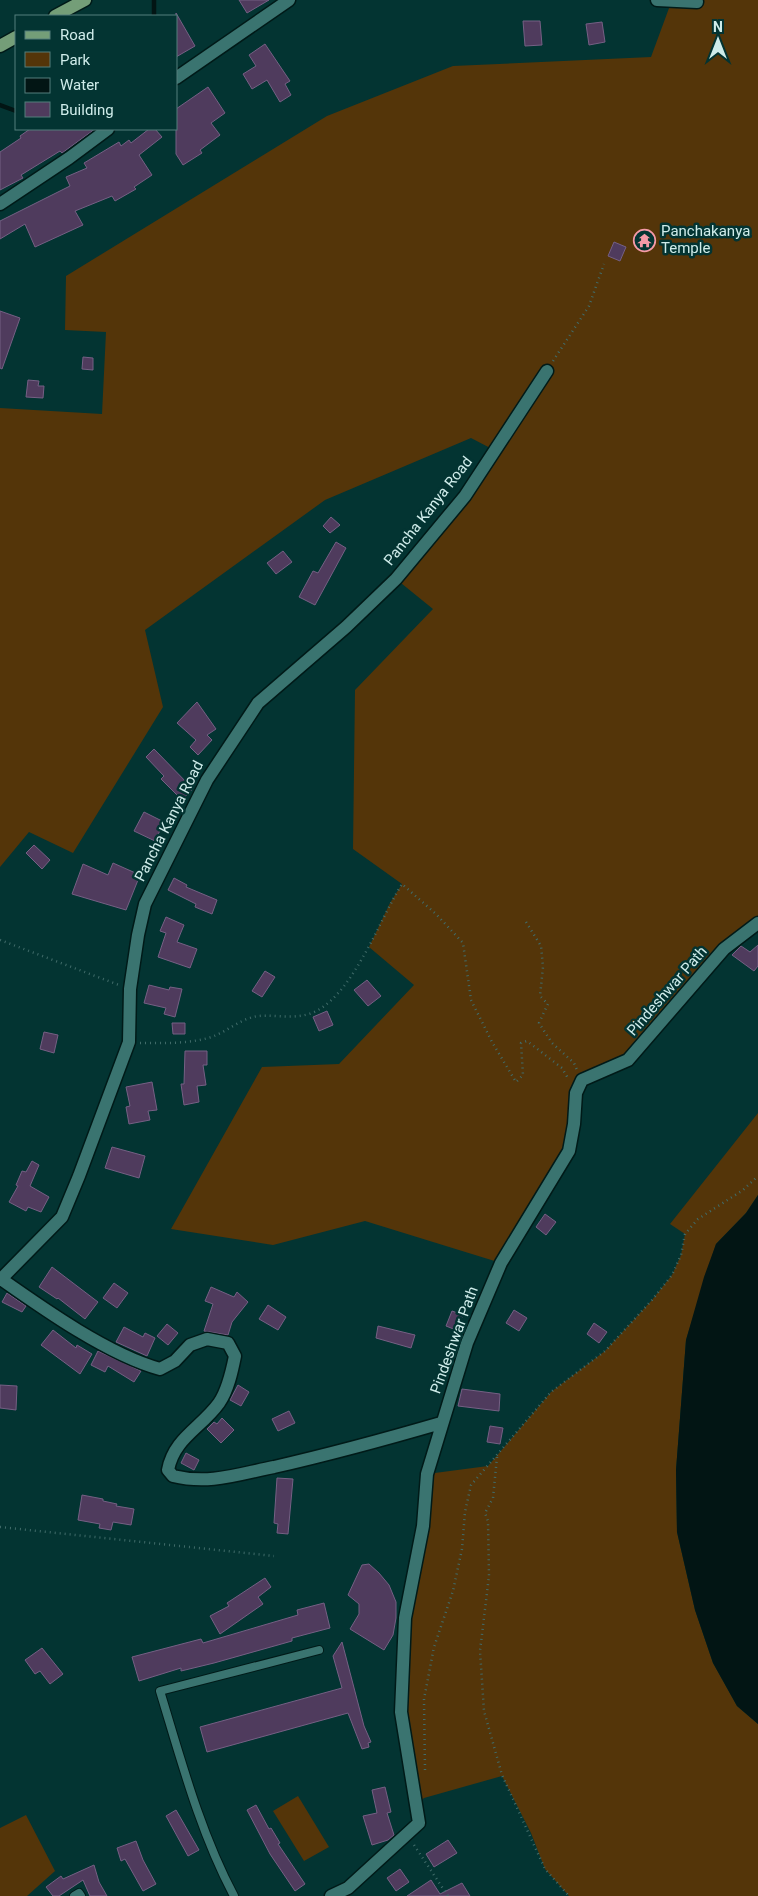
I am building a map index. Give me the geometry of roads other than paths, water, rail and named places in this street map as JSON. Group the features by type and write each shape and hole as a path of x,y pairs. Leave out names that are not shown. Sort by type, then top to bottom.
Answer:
{"main road":[{"path":"57,15 85,0"},
{"path":"0,46 15,38"}],"street":[{"path":"178,77 289,0"},
{"path":"657,0 697,2"},
{"path":"0,204 107,130"},
{"name":"Pancha Kanya Road","path":"0,1279 62,1217 129,1042 130,989 138,935 145,904 207,780 258,703 346,627 396,579 465,496 547,371"},
{"name":"Pindeshwar Path","path":"331,1896 348,1888 419,1823 401,1712 405,1618 422,1526 427,1474 441,1423 467,1343 501,1263 569,1151 574,1124 576,1094 582,1080 628,1060 724,950 758,922"},
{"path":"0,1279 87,1334 144,1365 160,1369 175,1361 190,1345 207,1339 228,1343 235,1356 219,1403 181,1440 170,1457 168,1470 173,1476 211,1480 238,1476 307,1461 441,1423"}],"lane":[{"path":"234,1896 220,1870 194,1801 160,1691 319,1650"},
{"path":"74,1896 79,1893 81,1896"}],"water":[{"path":"758,1195 758,1724 737,1706 713,1663 695,1610 677,1532 676,1470 686,1340 704,1277 716,1244 746,1213"}],"waterway":[{"path":"154,0 154,15"},
{"path":"0,105 15,111"}],"place":[{"name":"Panchakanya Temple","path":"645,240"}]}
